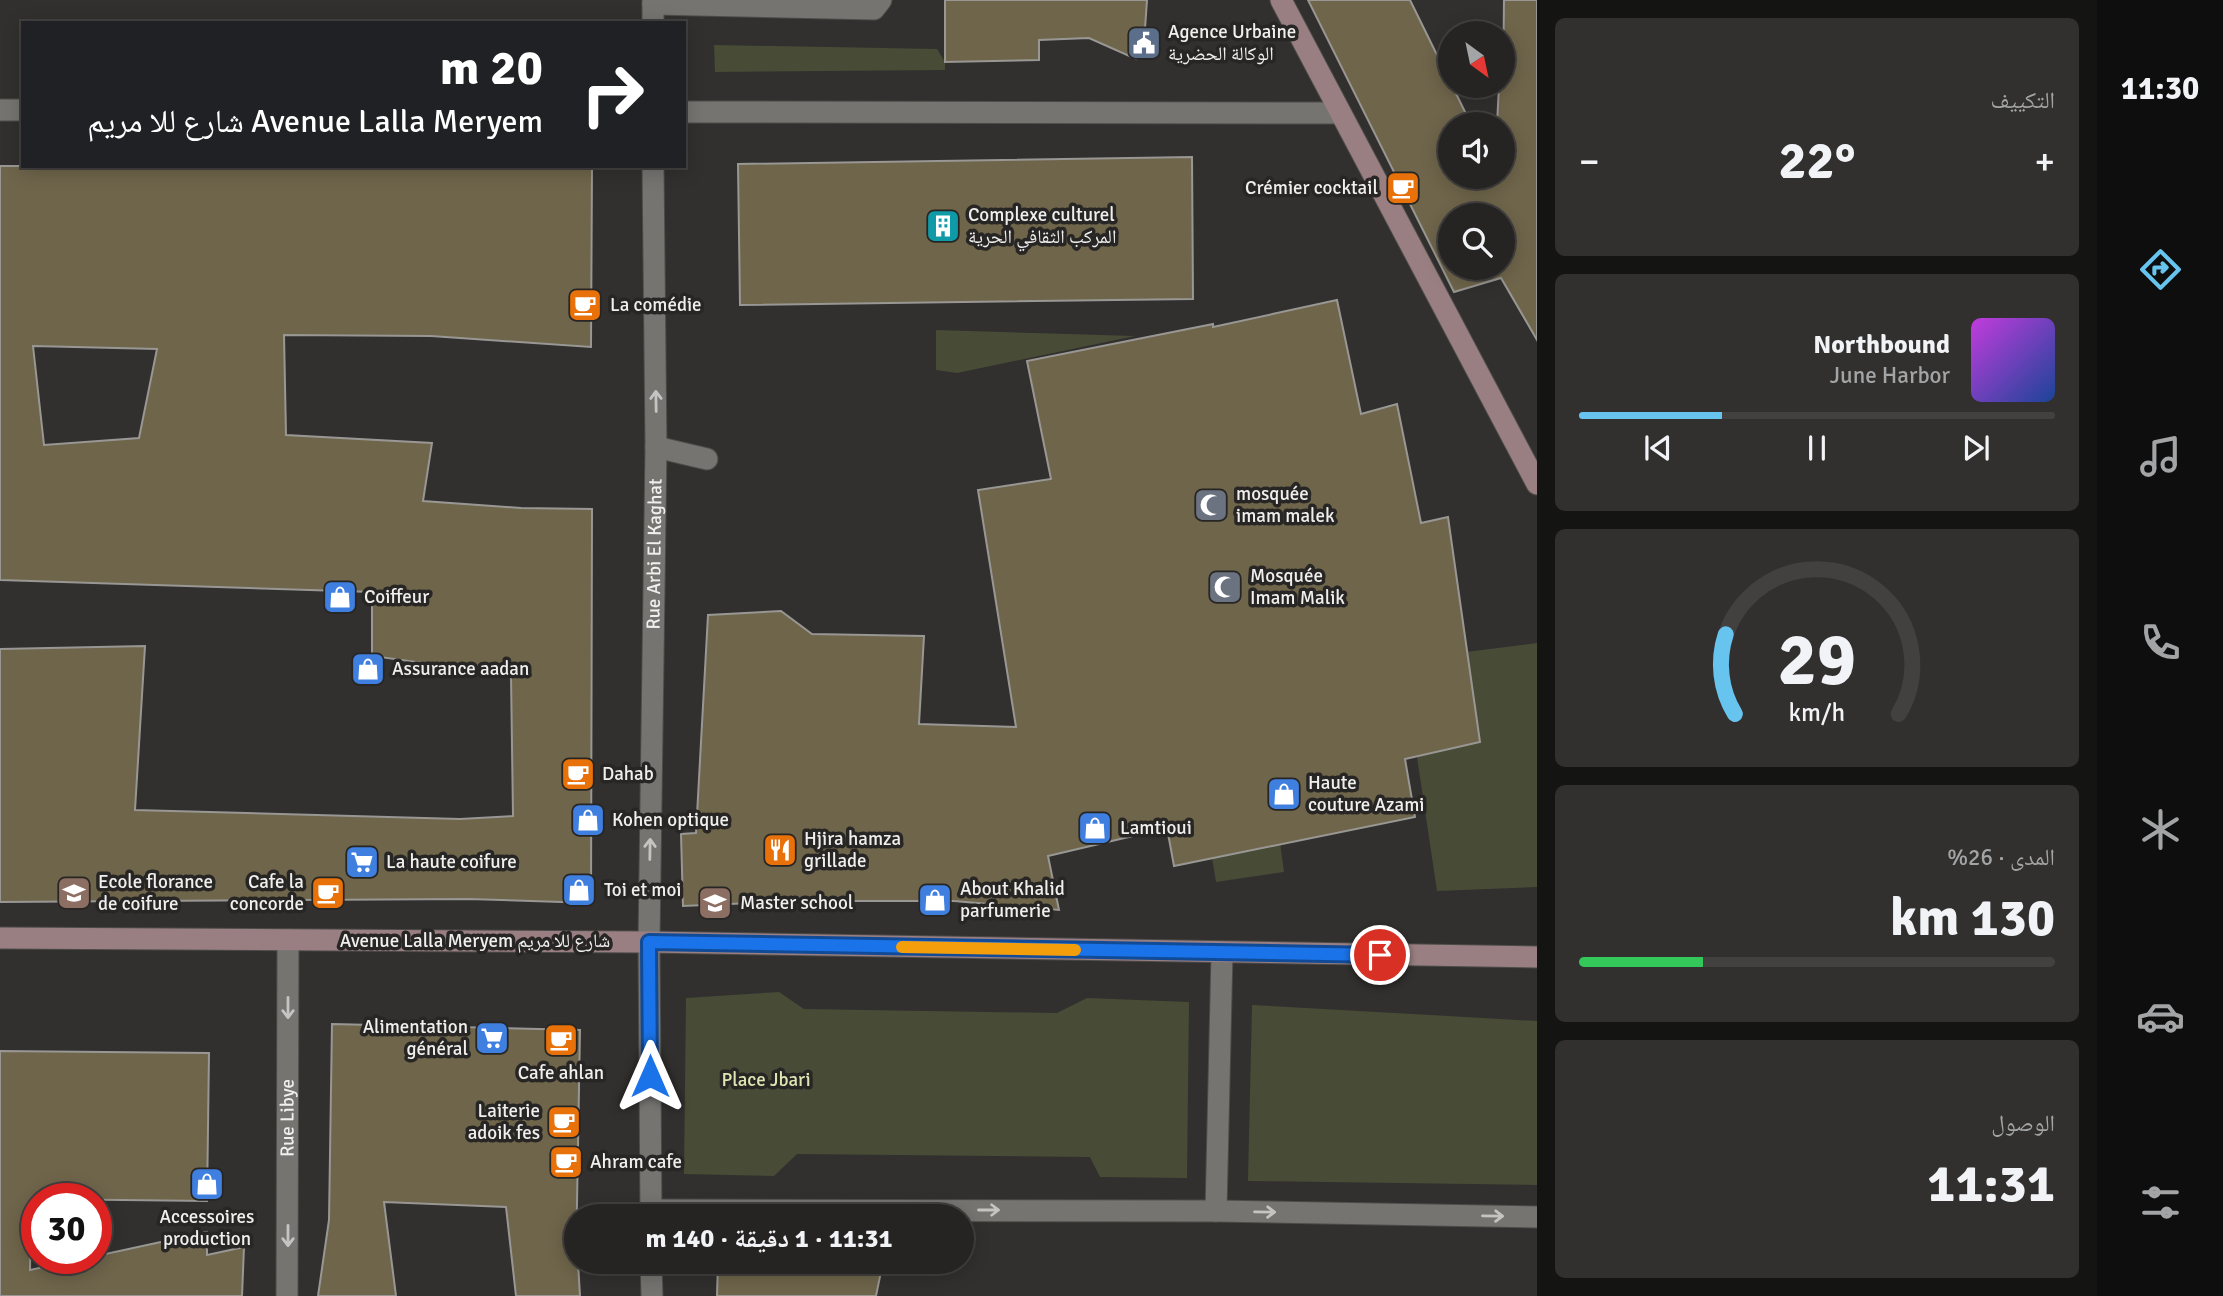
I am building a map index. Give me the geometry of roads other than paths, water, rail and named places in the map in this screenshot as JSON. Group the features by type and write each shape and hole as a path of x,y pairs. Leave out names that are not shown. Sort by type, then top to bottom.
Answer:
{"street":[{"path":"653,9 874,9 881,0"},
{"path":"1281,0 1537,484"},
{"path":"0,110 21,110"},
{"path":"686,112 1339,113"},
{"name":"Rue Arbi El Kaghat","path":"651,1204 649,942 656,447 653,168"},
{"path":"656,447 707,459"},
{"name":"Avenue Lalla Meryem شارع للا مريم","path":"0,938 649,942 1537,957"},
{"name":"Rue Libye","path":"287,1296 288,940"},
{"path":"1216,1211 1222,953"},
{"path":"974,1212 1216,1211 1537,1217"},
{"path":"651,1274 652,1296"}],"place":[{"name":"Agence Urbaine الوكالة الحضرية","path":"1144,43"},
{"name":"Crémier cocktail","path":"1403,188"},
{"name":"Complexe culturel المركب الثقافي الحرية","path":"943,226"},
{"name":"La comédie","path":"585,305"},
{"name":"mosquée imam malek","path":"1211,505"},
{"name":"Mosquée Imam Malik","path":"1225,587"},
{"name":"Coiffeur","path":"340,597"},
{"name":"Assurance aadan","path":"368,669"},
{"name":"Dahab","path":"578,774"},
{"name":"Haute couture Azami","path":"1284,794"},
{"name":"Kohen optique","path":"588,820"},
{"name":"Lamtioui","path":"1095,828"},
{"name":"Hjira hamza grillade","path":"780,850"},
{"name":"La haute coifure","path":"362,862"},
{"name":"Toi et moi","path":"579,890"},
{"name":"Ecole florance de coifure","path":"74,893"},
{"name":"Cafe la concorde","path":"328,893"},
{"name":"About Khalid parfumerie","path":"935,900"},
{"name":"Master school","path":"715,903"},
{"name":"Alimentation général","path":"492,1038"},
{"name":"Cafe ahlan","path":"561,1040"},
{"name":"Laiterie adoik fes","path":"564,1122"},
{"name":"Ahram cafe","path":"566,1162"},
{"name":"Accessoires production","path":"207,1184"}],"park label":[{"name":"Place Jbari","path":"766,1080"}]}
